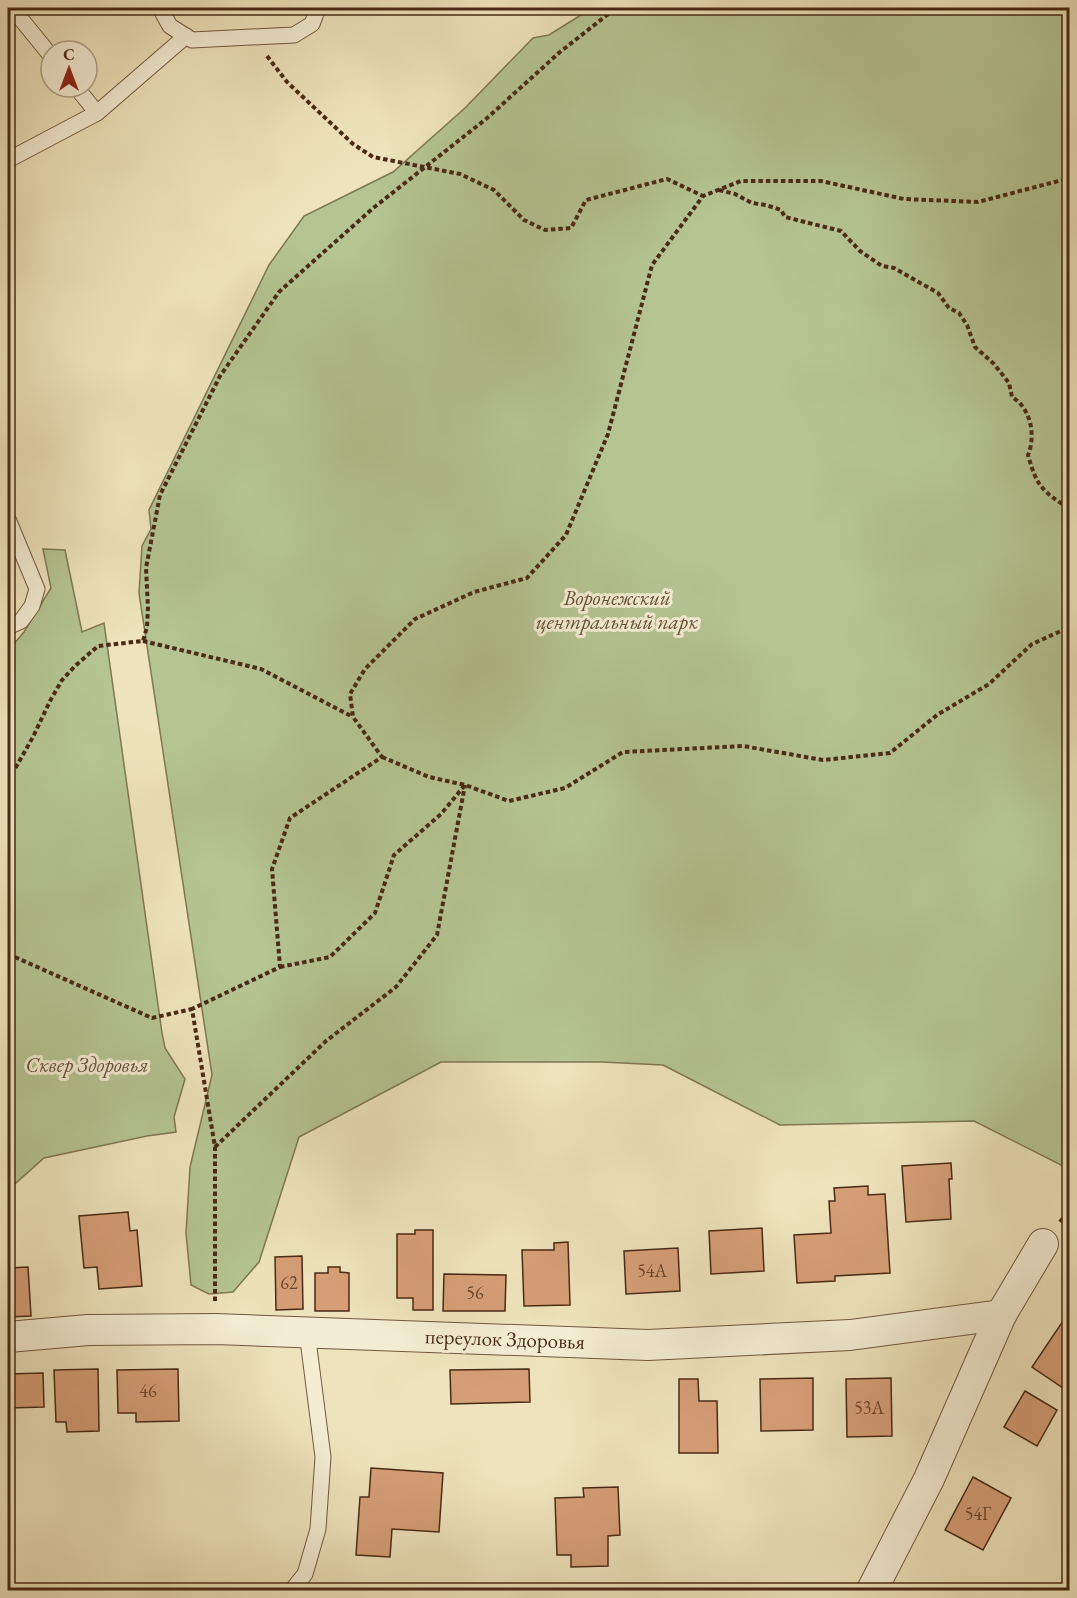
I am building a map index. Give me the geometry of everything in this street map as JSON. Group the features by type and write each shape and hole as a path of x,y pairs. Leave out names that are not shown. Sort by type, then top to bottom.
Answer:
{"street":[{"path":"872,1590 929,1479 1001,1315 1043,1244"},
{"name":"переулок Здоровья","path":"8,1337 88,1330 216,1329 648,1345 850,1335 1001,1315"}],"lane":[{"path":"12,8 39,41"},
{"path":"159,8 170,26 192,40 294,34 312,24 318,8"},
{"path":"8,160 97,113 186,36"},
{"path":"86,99 97,113"},
{"path":"8,519 37,589 32,606 21,621 8,627"},
{"path":"292,1590 305,1574 318,1529 323,1457 307,1332"}],"path":[{"path":"143,641 148,617 146,568 160,495 220,376 279,292 372,209 486,119 560,52 607,15 621,8"},
{"path":"286,82 353,144 373,158 460,174 494,190 524,220 545,230 571,228 586,200 668,179 703,196"},
{"path":"353,717 350,693 365,669 415,619 474,592 527,578 566,535 608,434 652,265 703,196 741,181 821,181 904,200 978,202 1070,178"},
{"path":"718,190 735,194 752,203 781,210 785,217 842,231 860,251 882,266 894,268 938,293 949,308 959,313 967,325 975,346 994,364 1009,383 1012,397 1018,401 1029,418 1032,447 1028,455 1035,479 1049,496 1070,509"},
{"path":"8,781 62,680 98,646 143,641 261,669 353,717 382,756 429,777 465,784 509,801 566,788 623,752 743,746 823,760 890,753 937,714 989,684 1032,645 1070,627"},
{"path":"280,967 272,869 290,818 382,756"},
{"path":"8,954 152,1018 192,1009 280,967 330,957 375,913 394,855 441,814 465,784"},
{"path":"215,1147 326,1041 396,987 437,936 465,784"},
{"path":"192,1009 215,1147 216,1329"}],"green space":[{"name":"Воронежский центральный парк","path":"592,8 1069,8 1069,1169 974,1121 780,1125 663,1065 602,1062 441,1062 299,1137 259,1262 233,1292 209,1294 191,1285 186,1233 190,1167 212,1075 139,593 142,546 151,529 149,510 269,265 304,216 393,172 465,108 533,38 549,35"},
{"name":"Сквер Здоровья","path":"43,549 65,550 82,632 104,623 162,1033 165,1048 185,1079 174,1117 176,1132 44,1158 8,1190 8,651 24,632 51,588"}],"building":[{"path":"219,8 264,8 264,10 219,10"},
{"path":"951,1163 952,1179 949,1179 951,1219 906,1222 902,1166"},
{"path":"868,1186 868,1195 885,1194 890,1273 835,1276 835,1281 797,1283 794,1235 831,1233 829,1201 835,1201 834,1188"},
{"path":"128,1212 130,1231 137,1230 142,1286 99,1289 97,1267 84,1268 79,1216"},
{"path":"762,1228 764,1271 711,1274 709,1231"},
{"path":"415,1230 433,1230 433,1310 413,1310 413,1298 397,1298 397,1234 415,1234"},
{"path":"568,1242 570,1305 524,1306 522,1250 554,1250 554,1243"},
{"path":"678,1248 680,1291 626,1294 624,1251"},
{"path":"302,1256 303,1309 276,1310 275,1257"},
{"path":"28,1267 31,1316 8,1317 8,1268"},
{"path":"328,1267 340,1267 340,1272 349,1273 349,1311 315,1311 315,1273 328,1273"},
{"path":"444,1274 506,1275 505,1311 443,1311"},
{"path":"1065,1318 1070,1321 1069,1392 1032,1367"},
{"path":"98,1369 99,1431 67,1432 66,1422 56,1422 54,1370"},
{"path":"178,1369 179,1421 136,1422 136,1413 118,1413 117,1370"},
{"path":"529,1369 530,1402 451,1404 450,1370"},
{"path":"43,1373 44,1407 8,1408 8,1374"},
{"path":"813,1378 813,1430 761,1431 760,1379"},
{"path":"891,1378 892,1436 847,1437 846,1379"},
{"path":"679,1379 698,1379 699,1401 717,1401 718,1453 679,1453"},
{"path":"1025,1391 1057,1410 1037,1446 1004,1427"},
{"path":"371,1468 443,1473 439,1532 392,1529 390,1557 356,1555 360,1497 369,1497"},
{"path":"973,1477 1011,1498 983,1550 945,1530"},
{"path":"618,1487 620,1535 608,1536 608,1566 571,1567 571,1555 557,1555 555,1498 584,1497 583,1488"}]}
